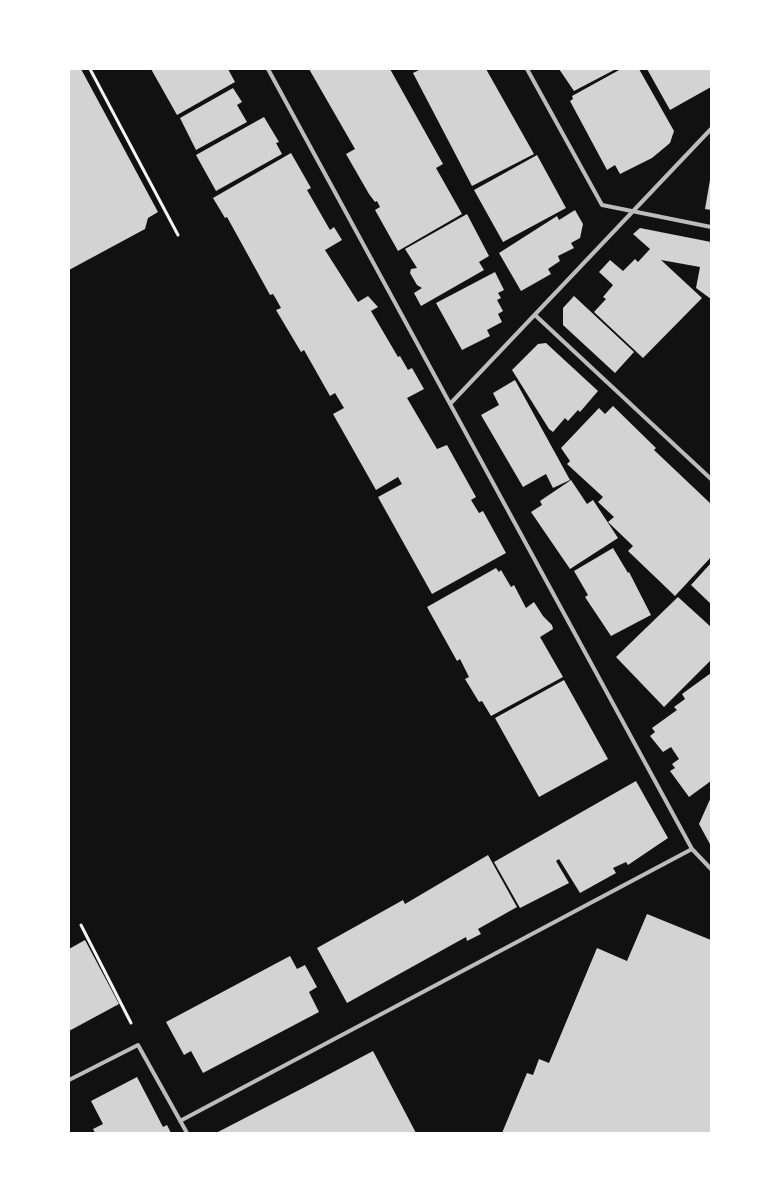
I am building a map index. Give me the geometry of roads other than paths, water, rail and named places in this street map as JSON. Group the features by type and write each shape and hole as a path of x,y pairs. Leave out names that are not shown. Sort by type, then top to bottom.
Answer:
{"lane":[{"path":"268,69 692,849 711,869"},
{"path":"527,69 602,205 711,227"},
{"path":"450,404 711,129"},
{"path":"534,316 711,479"},
{"path":"180,1121 692,849"},
{"path":"69,1080 138,1045 187,1133"}]}
